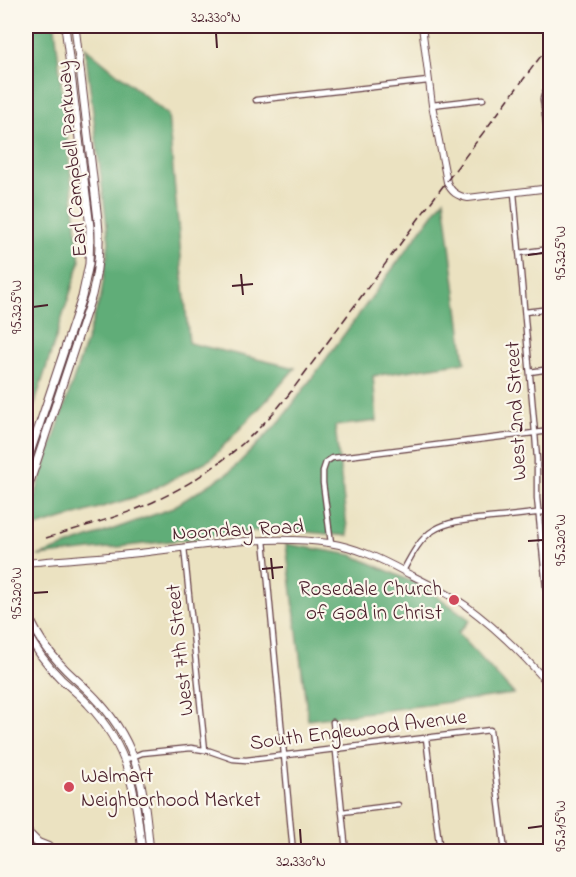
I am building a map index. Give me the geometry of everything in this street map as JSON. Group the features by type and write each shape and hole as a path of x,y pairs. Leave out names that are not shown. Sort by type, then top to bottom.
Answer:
{"main road":[{"name":"Earl Campbell Parkway","path":"26,465 86,283 89,264 90,234 65,26"},
{"name":"Earl Campbell Parkway","path":"26,494 92,296 98,263 99,234 75,26"},
{"path":"90,234 99,234"},
{"path":"26,608 42,642 65,670 108,712 121,731 141,780 146,803 150,852"},
{"path":"26,631 39,653 59,677 86,701 116,741 132,780 142,852"},
{"path":"59,677 65,670"},
{"path":"136,804 146,803"},
{"path":"26,831 39,847 48,847 53,852"},
{"path":"140,832 148,831"},
{"path":"141,843 149,842"}],"street":[{"path":"422,26 432,105 447,182 451,189 458,195 468,198 550,188"},
{"path":"256,100 428,81"},
{"path":"550,89 545,92 543,99 550,154"},
{"path":"432,105 483,99"},
{"name":"West 2nd Street","path":"514,193 531,372 537,459 536,482 550,625"},
{"path":"519,253 550,249"},
{"path":"525,312 550,309"},
{"path":"531,372 550,369"},
{"path":"331,543 323,483 323,471 328,460 336,456 550,431"},
{"path":"403,571 414,551 434,530 457,522 550,511"},
{"name":"Noonday Road","path":"26,563 232,542 285,539 331,543 369,555 448,594 486,622 550,686"},
{"path":"264,540 294,852"},
{"name":"West 7th Street","path":"184,547 206,750"},
{"path":"333,722 346,852"},
{"name":"South Englewood Avenue","path":"124,760 146,753 188,748 206,750 237,760 490,730 506,852"},
{"path":"426,738 440,852"},
{"path":"342,812 398,805"}],"green space":[{"path":"26,26 55,26 80,262 26,426"},
{"path":"85,47 168,115 189,343 295,368 211,459 142,495 26,530 26,523 101,296 109,242"},
{"path":"444,199 465,362 373,376 377,421 335,426 348,536 277,529 38,556 170,509 230,472 281,420"},
{"path":"286,544 352,555 426,588 470,620 458,633 514,694 308,720"}],"railway":[{"path":"46,538 134,510 157,500 222,461 259,428 293,389 550,44"}],"place":[{"name":"Rosedale Church of God in Christ","path":"454,600"},
{"name":"Walmart Neighborhood Market","path":"69,787"}]}
